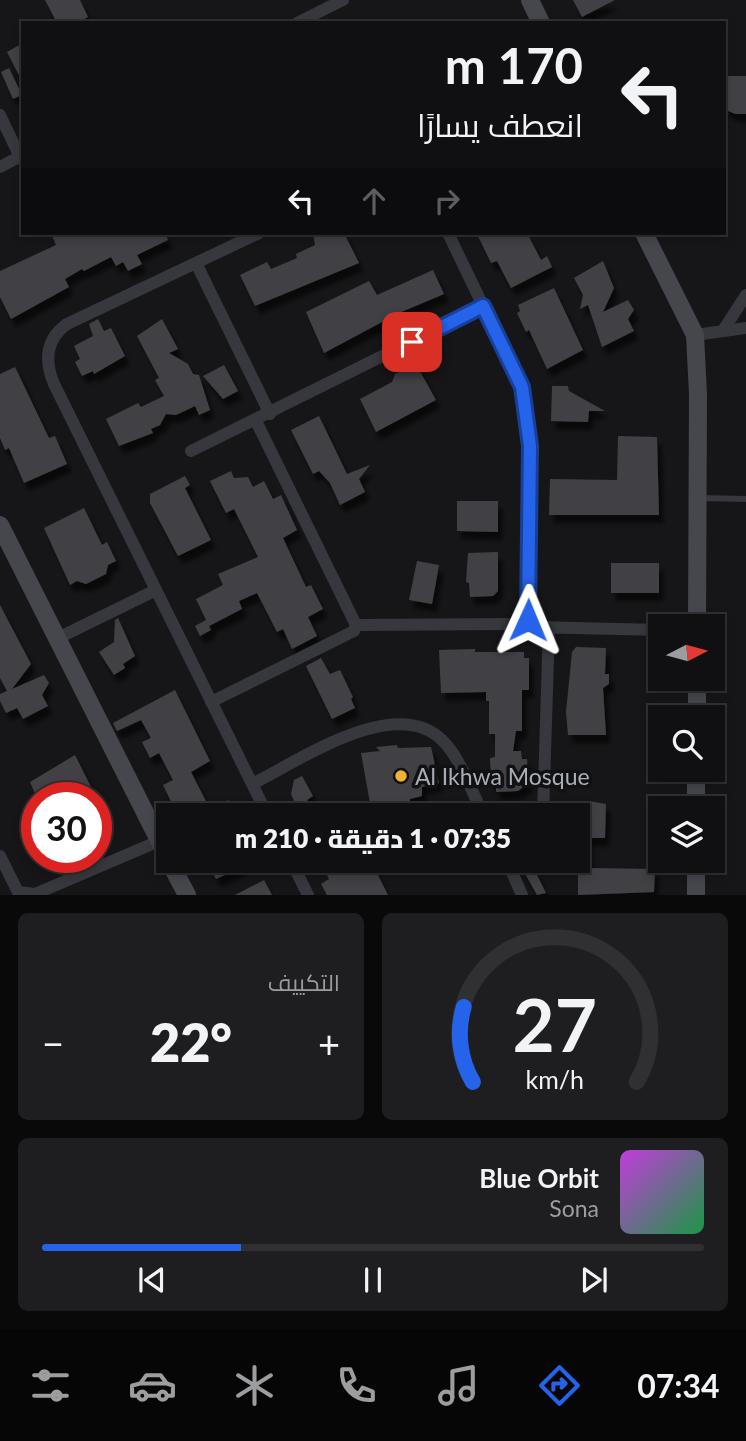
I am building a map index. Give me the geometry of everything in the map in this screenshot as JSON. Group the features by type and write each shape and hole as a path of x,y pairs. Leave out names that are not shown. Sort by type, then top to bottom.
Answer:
{"street":[{"path":"530,0 540,21"},
{"path":"300,21 337,1"},
{"path":"0,115 21,156 0,166"},
{"path":"250,235 68,324 57,332 49,350 49,372 262,803"},
{"path":"448,235 522,387 530,446 530,624"},
{"path":"646,235 695,335 697,614"},
{"path":"196,263 270,414"},
{"path":"724,329 746,295"},
{"path":"191,451 483,306"},
{"path":"695,335 746,328"},
{"path":"211,702 354,631 356,625 256,421"},
{"path":"0,525 156,835"},
{"path":"56,639 156,590"},
{"path":"356,625 530,624 648,630"},
{"path":"543,803 549,627"},
{"path":"253,784 365,729 386,724 412,724 428,729 446,743 477,803"},
{"path":"0,856 18,892 35,894 156,842"},
{"path":"176,873 187,895"},
{"path":"297,873 308,895"},
{"path":"512,873 522,895"},
{"path":"696,873 696,895"}],"lane":[{"path":"697,498 746,499"}],"building":[{"path":"45,0 80,0 88,17 81,21 56,21"},
{"path":"573,0 615,0 582,17"},
{"path":"21,44 21,79 7,52"},
{"path":"9,68 21,95 13,99 1,72"},
{"path":"726,76 746,76 746,114 735,114 726,110"},
{"path":"52,235 166,235 168,240 137,255 142,264 128,271 123,262 116,266 111,257 84,271 82,269 65,279 69,287 11,319 0,297 0,271 56,245"},
{"path":"313,235 345,235 359,263 255,306 240,275 267,262 271,269 297,258 296,254 315,245"},
{"path":"528,235 541,260 547,256 552,267 511,288 497,261 491,263 478,236"},
{"path":"603,261 614,288 603,312 628,300 634,310 628,319 634,331 602,347 588,305 580,309 583,295 574,278"},
{"path":"433,270 444,294 399,313 324,353 306,312 369,281 377,295"},
{"path":"554,288 583,350 547,369 529,330 526,332 517,313 520,311 518,305"},
{"path":"98,319 104,331 111,328 125,356 94,374 93,371 82,376 75,362 80,359 74,346 93,336 89,324"},
{"path":"162,319 178,349 169,353 188,364 193,374 199,375 210,410 199,415 195,406 176,415 166,414 160,425 151,429 153,433 119,446 106,419 138,403 141,407 164,396 155,380 159,378 137,336"},
{"path":"416,364 436,400 376,432 360,399 392,382 395,374"},
{"path":"224,365 238,391 223,399 203,376"},
{"path":"15,367 49,438 55,436 67,464 24,483 9,448 5,450 0,438 0,374"},
{"path":"552,386 568,386 569,391 605,411 589,411 588,422 551,421"},
{"path":"319,416 347,474 370,465 359,479 365,492 340,505 330,483 319,471 313,474 291,430"},
{"path":"618,436 657,437 659,515 549,515 550,479 617,480"},
{"path":"231,471 234,478 248,477 253,487 264,481 273,499 281,495 297,530 283,538 306,587 311,585 323,609 308,617 317,636 292,649 283,629 277,632 257,593 239,601 242,609 209,626 211,630 200,636 195,626 206,620 196,599 223,585 218,574 258,557 234,509 226,513 210,481"},
{"path":"185,476 190,485 185,488 211,540 178,556 150,503 150,494"},
{"path":"457,501 498,501 498,532 457,531"},
{"path":"84,508 102,545 107,542 116,561 108,565 106,574 86,584 77,581 70,585 44,528"},
{"path":"498,552 498,591 493,596 470,597 469,583 466,582 468,553"},
{"path":"417,561 439,565 432,604 409,600"},
{"path":"611,563 659,563 659,593 611,593"},
{"path":"0,605 31,664 12,689 44,675 49,683 42,695 48,706 23,719 17,708 6,713 0,701 0,694 7,691 0,678"},
{"path":"118,618 135,656 123,664 125,668 114,675 99,652 114,642 115,620"},
{"path":"576,647 606,648 605,674 609,674 609,684 603,688 606,735 568,735 566,712 572,652"},
{"path":"475,649 475,652 524,652 524,658 529,658 529,690 522,690 522,731 516,731 513,751 521,751 522,759 527,759 528,784 518,791 496,792 496,787 491,784 490,758 495,757 495,734 489,734 489,701 486,701 486,692 441,693 439,650"},
{"path":"321,658 330,674 340,670 353,697 351,699 355,708 332,719 306,666"},
{"path":"175,690 210,761 191,772 207,803 172,803 163,785 173,780 159,753 150,758 142,742 151,738 141,720 117,731 113,723"},
{"name":"Al Ikhwa Mosque","path":"376,747 431,747 439,783 422,787 422,796 410,799 410,803 370,803 361,753 380,751"},
{"path":"75,755 88,782 30,782"},
{"path":"302,776 313,796 307,800 309,803 295,803 291,794 294,780"},
{"path":"589,801 606,804 605,838 590,838 590,803 567,803"},
{"path":"590,868 648,869 648,873 655,873 654,892 578,895 578,873 590,873"},
{"path":"213,873 229,873 216,879"},
{"path":"326,873 377,873 388,895 327,895 321,884 329,879"},
{"path":"525,873 536,873 546,893 537,895"},
{"path":"264,880 272,895 235,895"}],"place":[{"name":"Al Ikhwa Mosque","path":"401,776"}],"route":[{"path":"412,342 483,306 522,387 530,446 528,620"}]}
